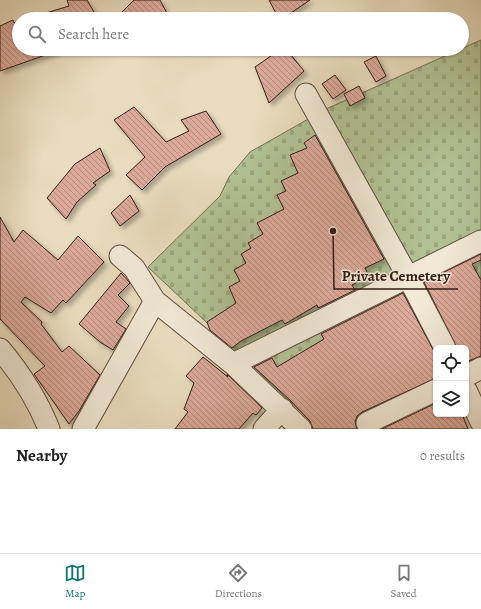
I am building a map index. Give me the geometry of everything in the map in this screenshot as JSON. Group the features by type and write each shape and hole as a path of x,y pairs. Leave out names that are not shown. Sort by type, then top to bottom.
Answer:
{"street":[{"path":"306,94 408,277 443,345"},
{"path":"233,364 481,241"},
{"path":"120,256 134,268 155,301 233,364 282,409 301,429"},
{"path":"83,429 155,301"},
{"path":"0,349 21,374 40,407 49,429"},
{"path":"469,374 481,368"},
{"path":"367,423 433,391"},
{"path":"469,396 481,422"},
{"path":"264,429 282,409"}],"green space":[{"path":"481,40 481,354 469,349 469,345 433,345 433,380 338,429 319,429 148,267 220,196 229,177 250,152 326,109 445,56 469,56 469,45"}],"building":[{"path":"67,0 87,0 94,12 49,12 69,6"},
{"path":"134,0 160,0 166,12 122,12"},
{"path":"269,0 310,0 292,12 275,12"},
{"path":"12,20 12,56 43,56 0,71 0,26"},
{"path":"271,56 292,56 304,71 269,103 255,67"},
{"path":"376,56 386,76 376,82 364,62"},
{"path":"335,75 346,90 333,99 322,84"},
{"path":"359,86 365,98 350,106 344,94"},
{"path":"134,107 166,142 189,131 181,120 206,111 221,134 165,167 142,190 126,175 145,157 114,120"},
{"path":"315,135 384,259 365,268 369,276 352,285 355,290 318,308 317,305 285,324 282,320 241,341 232,348 210,330 207,322 236,303 229,287 240,281 234,270 246,263 241,254 251,248 248,243 263,234 257,223 284,209 277,195 286,191 281,181 298,173 290,155 307,148 304,143"},
{"path":"100,148 110,171 93,183 96,185 77,202 66,219 47,198 75,164"},
{"path":"130,195 139,211 120,226 111,213"},
{"path":"0,217 14,242 23,230 58,260 78,236 104,262 66,303 63,300 51,313 25,297 21,302 42,322 41,324 62,352 69,346 100,375 79,411 69,424 34,374 45,366 0,319"},
{"path":"481,254 481,260 472,264 481,280 481,356 469,361 469,345 456,345 424,282"},
{"path":"121,273 130,283 118,295 129,306 116,322 126,329 113,350 100,342 79,324"},
{"path":"403,293 433,349 433,379 362,412 357,416 355,422 357,429 313,429 310,421 290,400 254,367 272,358 277,367 324,339 321,334"},
{"path":"203,357 228,377 227,374 262,408 256,415 253,413 239,429 175,429 188,412 184,409 194,383 186,376"},
{"path":"433,404 433,417 463,417 468,429 382,429"}],"place":[{"name":"Private Cemetery","path":"333,231"}]}
